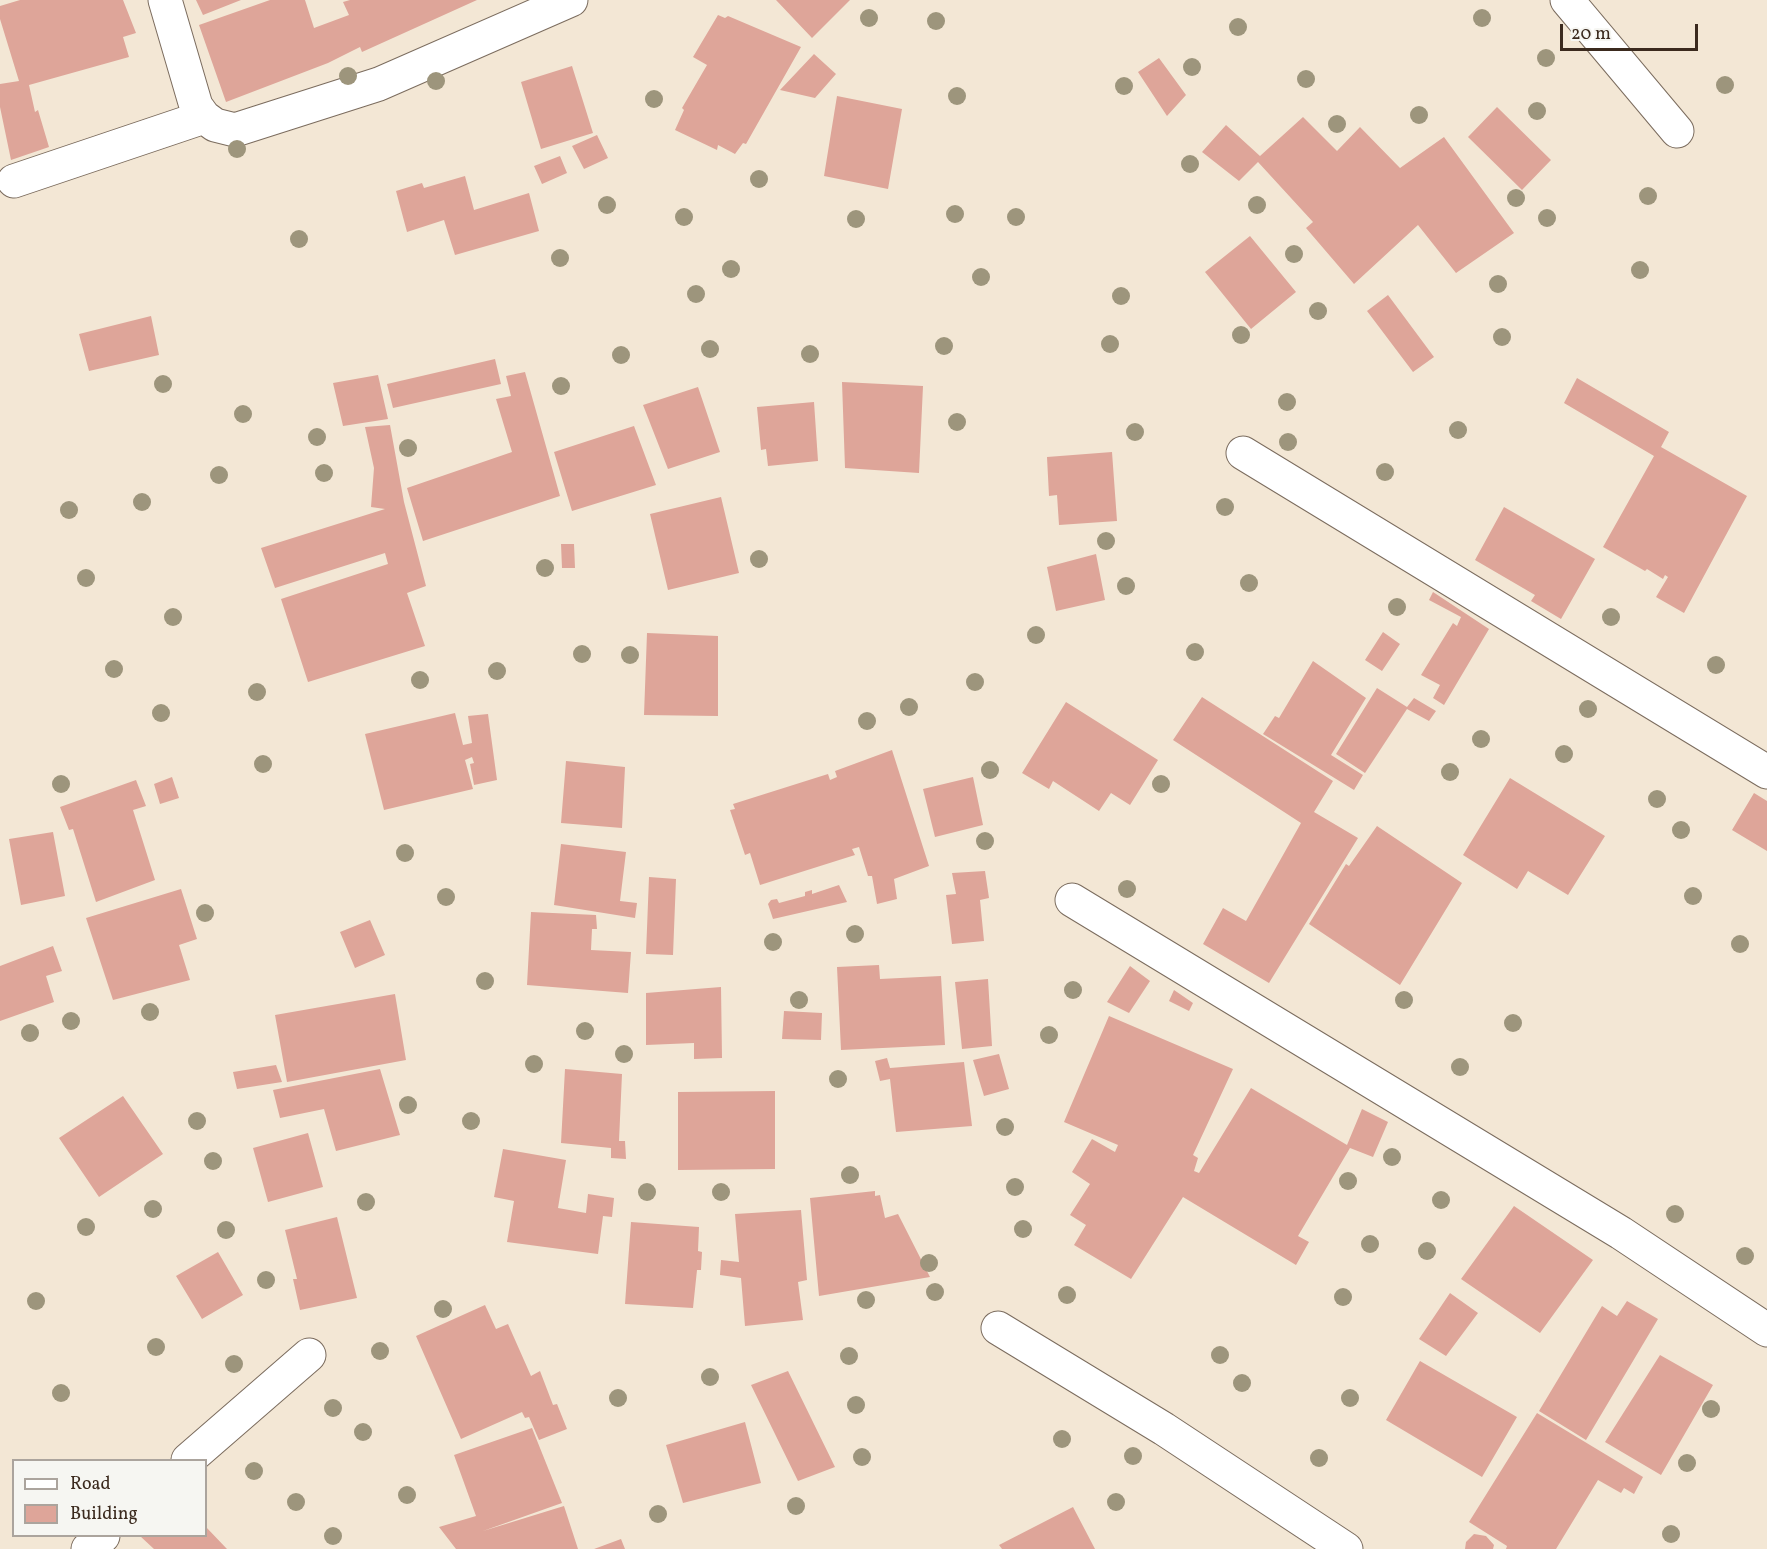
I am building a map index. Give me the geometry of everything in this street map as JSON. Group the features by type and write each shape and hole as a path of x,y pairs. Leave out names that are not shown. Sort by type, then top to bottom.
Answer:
{"street":[{"path":"165,0 196,106 204,117 215,125 235,130 379,84 571,0"},
{"path":"1567,0 1677,131"},
{"path":"14,181 204,117"},
{"path":"1243,453 1767,772"},
{"path":"1072,900 1621,1233 1767,1330"},
{"path":"998,1328 1164,1429 1346,1549"},
{"path":"190,1459 309,1355"},
{"path":"88,1549 102,1537"}],"building":[{"path":"20,0 123,0 136,33 123,37 129,57 29,85 35,112 38,110 49,147 11,160 0,107 0,84 19,81 0,19 0,6"},
{"path":"196,0 241,0 203,15"},
{"path":"270,0 305,0 314,28 349,15 343,2 350,0 477,0 362,52 360,47 328,63 226,102 199,25"},
{"path":"776,0 850,0 812,38"},
{"path":"718,15 725,18 728,16 801,47 746,144 743,143 735,154 718,145 717,150 675,130 684,110 682,108 707,65 693,57"},
{"path":"814,54 836,74 815,98 780,90"},
{"path":"1159,58 1186,95 1167,116 1138,72"},
{"path":"572,66 593,133 541,149 521,82"},
{"path":"837,96 902,109 888,189 824,176"},
{"path":"1497,107 1551,160 1522,190 1468,137"},
{"path":"1303,117 1337,151 1360,127 1400,168 1444,137 1514,233 1456,273 1418,225 1354,284 1306,228 1313,222 1258,162 1239,181 1202,152 1226,125 1260,156"},
{"path":"597,135 608,158 584,169 572,146"},
{"path":"560,156 567,173 542,184 534,166"},
{"path":"465,176 474,210 529,193 539,231 455,255 444,220 407,232 396,191 422,183 424,188"},
{"path":"1250,236 1296,292 1251,329 1205,272"},
{"path":"1388,295 1434,357 1413,372 1367,311"},
{"path":"151,316 159,355 89,371 79,334"},
{"path":"495,359 501,384 393,408 387,384"},
{"path":"525,372 560,496 423,541 407,488 512,452 496,399 511,396 506,376"},
{"path":"378,375 388,419 343,426 333,383"},
{"path":"1577,378 1669,432 1661,447 1747,496 1684,613 1656,597 1668,577 1665,575 1663,579 1647,569 1645,571 1603,547 1654,456 1564,403"},
{"path":"842,382 923,386 919,473 845,468"},
{"path":"698,387 720,452 668,469 643,405"},
{"path":"814,402 818,461 768,466 766,449 761,450 757,407"},
{"path":"390,425 404,502 426,586 407,593 425,646 308,682 281,599 388,564 385,553 275,588 261,548 385,509 371,507 374,468 365,427"},
{"path":"634,426 656,485 572,511 554,452"},
{"path":"1112,452 1117,521 1059,525 1057,495 1049,496 1047,457"},
{"path":"721,497 739,573 668,590 650,514"},
{"path":"1504,507 1595,559 1561,619 1531,601 1535,595 1475,560"},
{"path":"561,544 574,544 575,568 562,568"},
{"path":"1096,554 1105,600 1056,611 1047,567"},
{"path":"1433,592 1489,629 1444,705 1433,698 1440,685 1421,675 1453,623 1457,626 1461,617 1429,600"},
{"path":"1383,632 1400,644 1382,671 1365,660"},
{"path":"647,633 718,636 718,716 644,715"},
{"path":"1313,661 1366,698 1331,755 1363,775 1354,790 1263,734 1275,716 1279,718"},
{"path":"1377,688 1407,707 1414,698 1436,711 1429,721 1407,709 1365,773 1336,754"},
{"path":"1202,697 1333,781 1314,812 1358,838 1269,983 1203,944 1223,908 1246,921 1301,823 1173,740"},
{"path":"1066,702 1158,760 1130,805 1111,793 1099,811 1053,781 1049,789 1022,773"},
{"path":"455,713 463,745 472,743 468,716 488,714 497,780 474,785 470,764 474,763 472,757 465,760 473,789 384,810 365,734"},
{"path":"892,750 929,866 894,879 897,899 877,904 872,876 868,876 859,847 852,849 855,855 760,885 750,853 745,855 730,810 735,809 733,804 828,774 830,780 837,777 835,771"},
{"path":"566,761 625,767 622,828 561,823"},
{"path":"172,777 179,798 160,804 154,784"},
{"path":"973,777 983,825 935,837 923,789"},
{"path":"1510,778 1605,836 1568,895 1528,871 1517,889 1463,855"},
{"path":"136,780 146,806 133,810 155,880 96,902 73,829 69,830 60,807"},
{"path":"1754,793 1767,801 1767,851 1732,830"},
{"path":"1377,826 1462,883 1400,985 1309,924 1346,864 1349,866"},
{"path":"53,832 65,896 21,905 9,839"},
{"path":"561,844 626,852 620,901 637,903 635,918 554,905"},
{"path":"985,871 989,898 980,900 984,941 952,944 946,895 956,894 952,873"},
{"path":"649,877 676,879 673,955 646,954"},
{"path":"839,885 847,902 773,919 768,904 771,900 777,899 779,903 805,896 805,892 812,890 812,894"},
{"path":"181,889 197,939 179,945 190,980 113,1000 86,918"},
{"path":"531,912 596,915 597,929 592,929 591,950 631,952 628,993 527,985"},
{"path":"370,920 385,955 355,968 340,932"},
{"path":"53,946 62,971 46,976 54,1002 0,1021 0,966"},
{"path":"879,965 880,979 941,976 945,1045 841,1050 837,967"},
{"path":"1130,966 1150,981 1129,1013 1107,1002"},
{"path":"988,979 992,1046 962,1049 955,982"},
{"path":"721,987 722,1058 694,1059 694,1043 646,1045 646,993"},
{"path":"1174,990 1193,1003 1189,1011 1169,1001"},
{"path":"395,994 406,1060 287,1082 275,1015"},
{"path":"784,1011 822,1013 821,1040 782,1039"},
{"path":"1109,1016 1233,1069 1193,1155 1198,1158 1194,1171 1199,1173 1251,1088 1347,1145 1362,1109 1388,1122 1373,1157 1350,1148 1298,1236 1309,1242 1296,1265 1183,1197 1131,1279 1074,1245 1086,1225 1070,1215 1090,1184 1072,1172 1092,1139 1115,1152 1118,1145 1064,1122"},
{"path":"999,1054 1009,1089 984,1096 973,1060"},
{"path":"887,1058 890,1068 964,1062 972,1126 896,1132 890,1079 880,1081 875,1061"},
{"path":"276,1065 282,1082 237,1089 233,1072"},
{"path":"380,1069 400,1135 336,1151 324,1109 280,1118 273,1090"},
{"path":"565,1069 622,1074 619,1141 625,1141 626,1159 611,1158 611,1148 561,1143"},
{"path":"775,1091 775,1169 678,1170 678,1092"},
{"path":"123,1096 163,1154 99,1197 59,1138"},
{"path":"308,1133 323,1187 268,1202 253,1148"},
{"path":"503,1149 566,1160 558,1208 586,1213 588,1194 614,1198 612,1217 603,1216 598,1254 507,1242 514,1201 494,1197"},
{"path":"875,1191 875,1196 880,1195 885,1218 898,1214 930,1277 819,1296 810,1198"},
{"path":"1514,1206 1593,1260 1540,1333 1461,1279"},
{"path":"801,1210 807,1280 798,1282 803,1320 745,1326 741,1278 720,1275 721,1260 739,1262 735,1214"},
{"path":"337,1217 357,1298 300,1310 293,1279 297,1279 285,1230"},
{"path":"631,1222 699,1227 698,1251 702,1252 701,1270 697,1270 693,1308 625,1304"},
{"path":"218,1252 243,1295 202,1319 176,1276"},
{"path":"1450,1293 1478,1313 1446,1356 1419,1339"},
{"path":"1627,1301 1658,1319 1586,1440 1539,1411 1602,1306 1617,1316"},
{"path":"485,1305 496,1329 508,1324 531,1376 540,1371 553,1405 557,1404 567,1429 539,1440 529,1417 525,1418 522,1412 461,1439 416,1336"},
{"path":"1660,1355 1713,1385 1661,1475 1605,1442"},
{"path":"1420,1361 1517,1417 1482,1477 1386,1420"},
{"path":"788,1371 835,1467 798,1481 751,1385"},
{"path":"1537,1413 1643,1477 1634,1494 1624,1488 1621,1493 1598,1480 1556,1549 1506,1549 1507,1546 1469,1522"},
{"path":"745,1422 761,1483 683,1503 666,1445"},
{"path":"532,1428 562,1503 483,1531 564,1506 578,1549 456,1549 439,1527 476,1516 454,1455"},
{"path":"1073,1507 1095,1549 1002,1549 999,1545"},
{"path":"207,1528 227,1549 154,1549 141,1537 207,1537"},
{"path":"1474,1534 1486,1536 1494,1545 1493,1549 1465,1549 1466,1542"},
{"path":"621,1539 625,1549 594,1549"}]}
